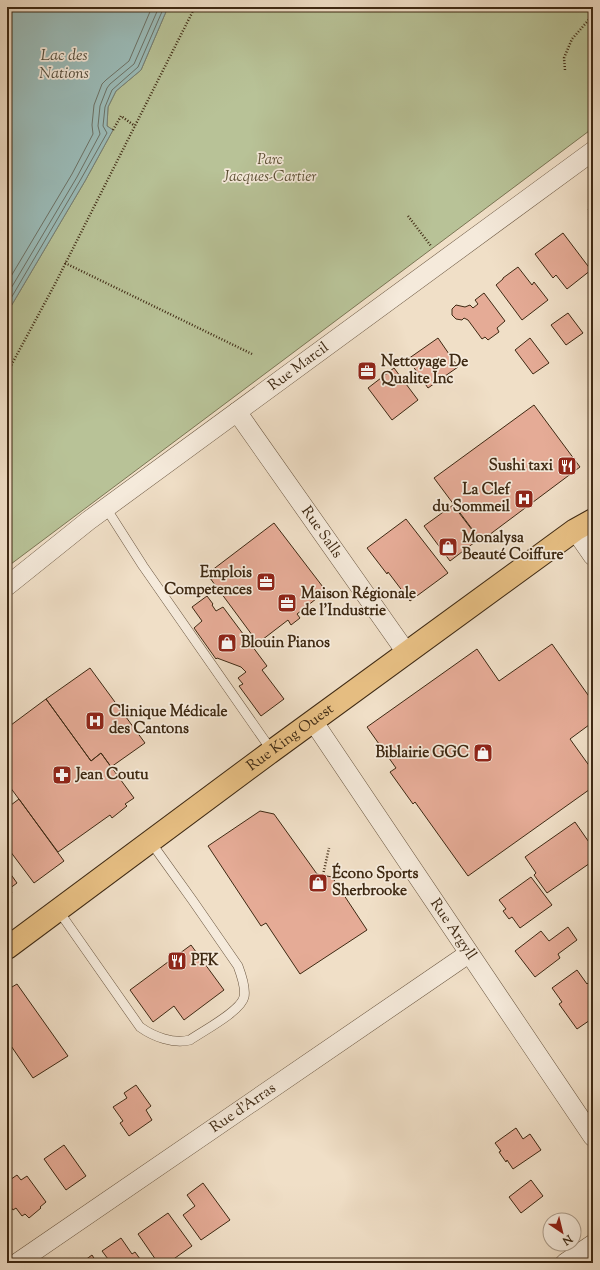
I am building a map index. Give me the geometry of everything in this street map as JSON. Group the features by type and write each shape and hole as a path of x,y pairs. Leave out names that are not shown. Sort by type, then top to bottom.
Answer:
{"main road":[{"name":"Rue King Ouest","path":"7,948 406,652 584,525 593,507"}],"street":[{"name":"Rue Marcil","path":"7,586 106,508 593,151"},
{"name":"Rue Salls","path":"237,412 406,652"},
{"path":"584,525 593,556"},
{"name":"Rue Argyll","path":"313,721 468,954 593,1138"},
{"name":"Rue d'Arras","path":"17,1263 468,954"},
{"path":"565,1263 593,1244"}],"lane":[{"path":"106,508 144,566 272,751"},
{"path":"58,910 140,1027 155,1037 182,1042 190,1040 235,1010 245,996 242,976 238,966 150,841"}],"path":[{"path":"7,373 65,263 195,7"},
{"path":"565,70 564,58 572,39 593,15"},
{"path":"113,130 120,116 135,126"},
{"path":"408,216 442,261"},
{"path":"65,263 252,354"},
{"path":"323,875 329,848"}],"green space":[{"name":"Parc Jacques-Cartier","path":"168,7 593,7 593,128 7,567 7,313 85,181 113,130 107,126 108,107 116,91 141,70"}],"water":[{"name":"Lac des Nations","path":"7,7 168,7 141,70 116,91 108,107 107,126 113,130 85,181 7,313"}],"building":[{"path":"593,205 593,216 588,209"},
{"path":"563,233 591,270 567,289 556,275 553,278 535,254"},
{"path":"593,252 593,260 589,255"},
{"path":"518,267 532,285 534,282 548,300 522,320 496,285"},
{"path":"484,293 505,321 497,328 499,332 488,340 485,337 482,339 468,320 464,318 462,320 456,319 452,315 452,309 456,305 465,307 470,305 473,308 478,304 475,300"},
{"path":"568,313 583,333 566,345 551,325"},
{"path":"438,338 458,367 428,388 408,359"},
{"path":"530,338 549,363 533,374 515,350"},
{"path":"394,368 418,400 392,420 368,388"},
{"path":"534,405 580,467 481,541 434,478"},
{"path":"453,505 479,539 450,561 424,526"},
{"path":"406,519 448,573 410,601 367,548"},
{"name":"Emplois Competences","path":"274,523 326,591 297,614 300,618 291,625 288,620 258,643 207,574"},
{"name":"Blouin Pianos","path":"207,596 216,611 223,607 267,666 262,670 284,699 261,716 239,686 243,684 238,678 246,672 241,667 217,658 216,659 194,628 202,621 192,607"},
{"name":"Biblairie GGC","path":"552,644 593,702 593,722 570,739 593,771 593,787 468,876 415,802 413,804 390,772 396,768 367,727 477,649 499,681"},
{"name":"Clinique Médicale des Cantons","path":"90,668 145,743 111,767 101,753 91,761 46,699"},
{"name":"Jean Coutu","path":"46,699 91,761 101,753 134,798 125,804 127,806 112,818 110,815 58,852 7,783 7,728"},
{"path":"19,799 64,861 34,883 7,847 7,808"},
{"path":"260,811 274,814 317,874 332,877 367,930 300,974 266,923 261,926 208,846"},
{"path":"575,822 593,848 593,861 547,893 534,875 536,873 525,857"},
{"path":"7,869 17,883 9,889 12,893 7,896"},
{"path":"531,877 552,905 520,928 512,917 509,919 503,911 506,909 499,900"},
{"path":"568,927 577,940 558,954 560,958 535,977 515,951 541,931 549,941"},
{"path":"191,945 224,990 184,1020 174,1006 153,1022 130,990"},
{"path":"577,970 587,984 589,982 593,988 593,1018 577,1029 559,1004 562,1002 552,988"},
{"path":"17,984 68,1056 33,1078 7,1040 7,990"},
{"path":"136,1085 151,1106 146,1110 152,1120 129,1136 120,1123 123,1121 113,1107 127,1098 124,1093"},
{"path":"516,1128 523,1139 530,1134 541,1150 513,1169 499,1152 501,1151 495,1143"},
{"path":"64,1145 86,1176 66,1190 44,1159"},
{"path":"17,1175 21,1180 27,1176 46,1202 29,1218 25,1214 22,1216 16,1208 13,1210 7,1202 7,1182"},
{"path":"531,1180 543,1196 521,1213 509,1197"},
{"path":"203,1183 230,1220 201,1240 183,1215 195,1206 187,1195"},
{"path":"168,1213 192,1246 168,1263 158,1263 138,1234"},
{"path":"121,1238 132,1254 135,1252 143,1263 111,1263 102,1251"},
{"path":"92,1255 97,1263 81,1263"}],"place":[{"name":"Nettoyage De Qualite Inc","path":"367,371"},
{"name":"Sushi taxi","path":"567,466"},
{"name":"La Clef du Sommeil","path":"524,499"},
{"name":"Monalysa Beauté Coiffure","path":"448,547"},
{"name":"Emplois Competences","path":"266,582"},
{"name":"Maison Régionale de l'Industrie","path":"287,603"},
{"name":"Blouin Pianos","path":"227,643"},
{"name":"Clinique Médicale des Cantons","path":"95,721"},
{"name":"Biblairie GGC","path":"483,753"},
{"name":"Jean Coutu","path":"62,775"},
{"name":"Écono Sports Sherbrooke","path":"318,883"},
{"name":"PFK","path":"177,961"}]}
